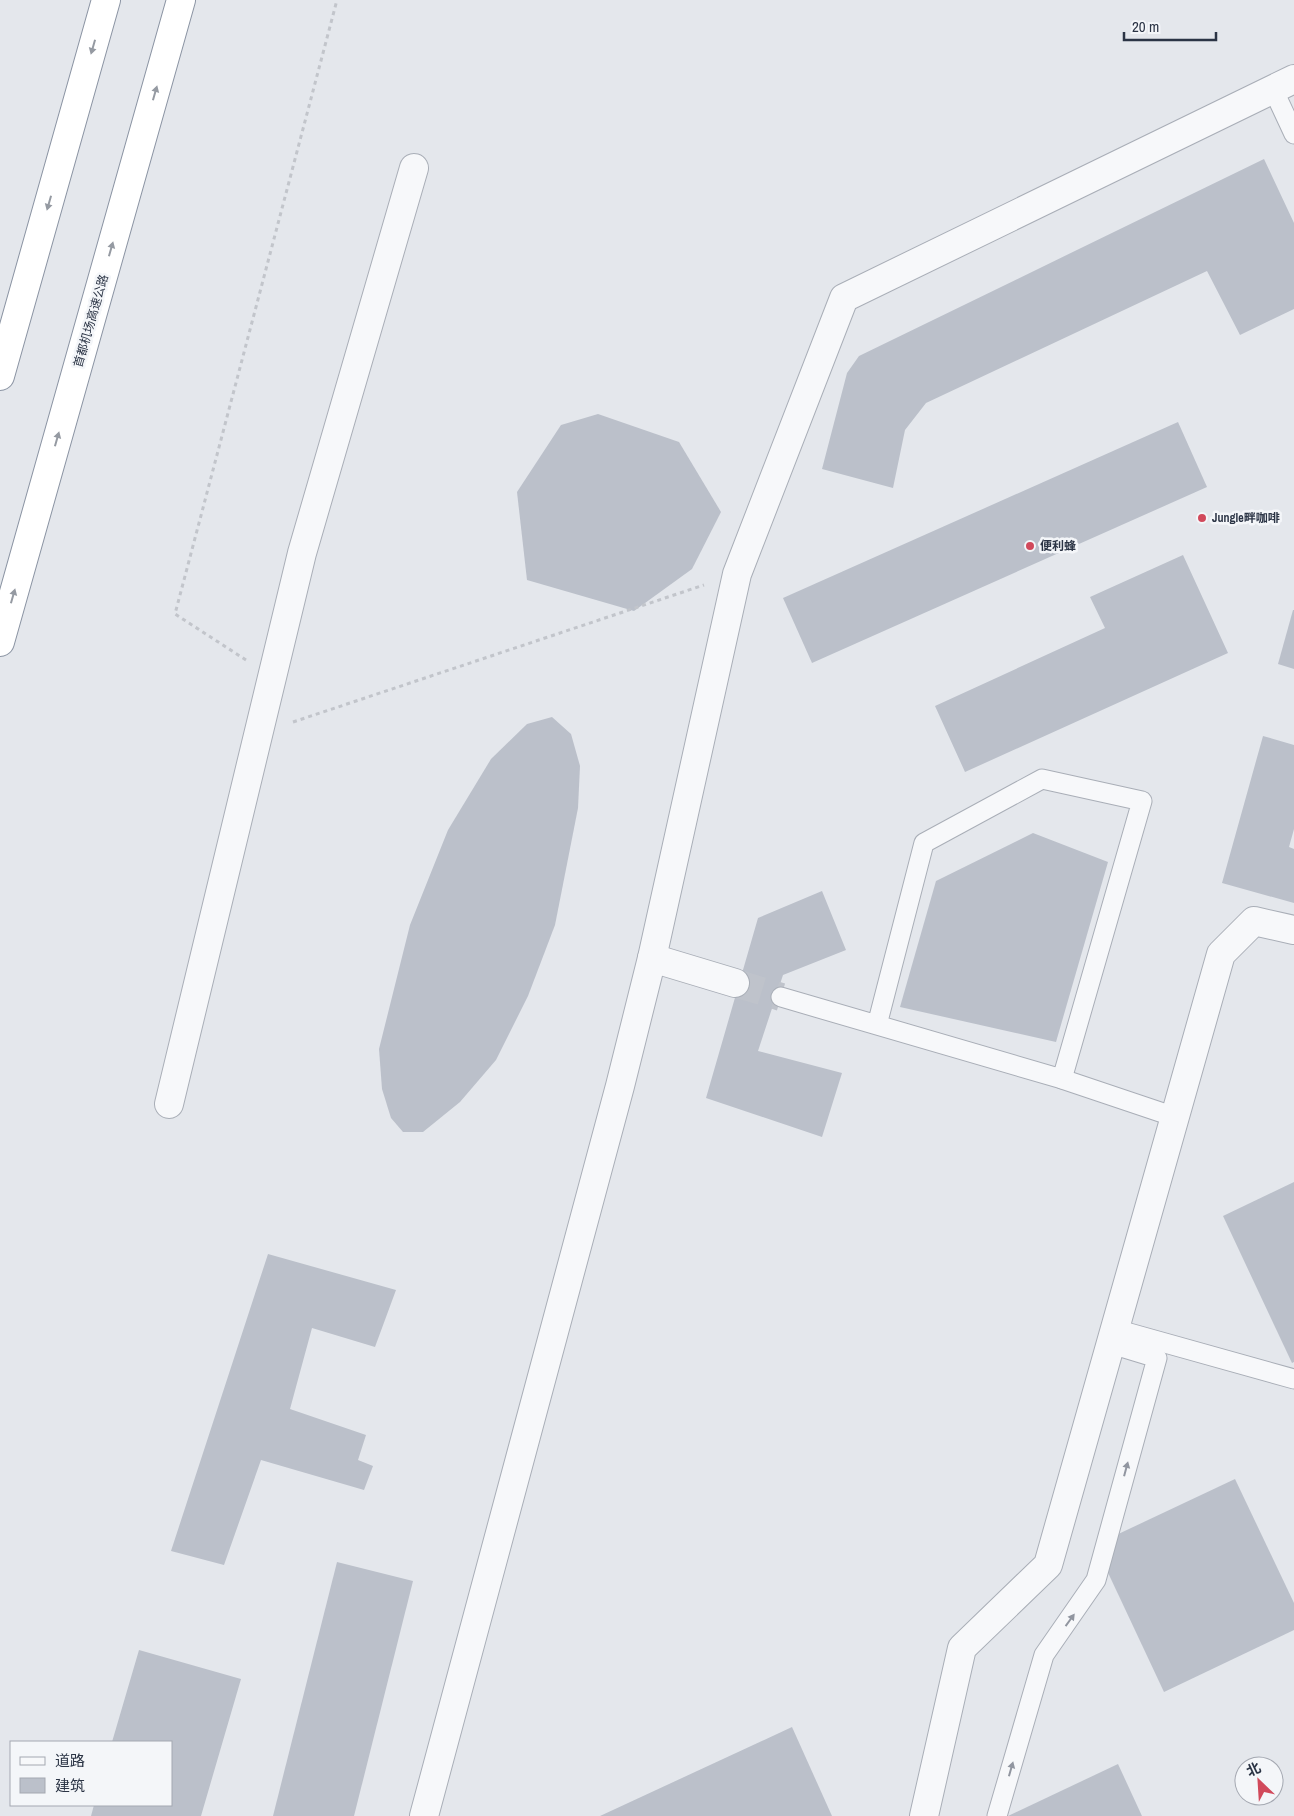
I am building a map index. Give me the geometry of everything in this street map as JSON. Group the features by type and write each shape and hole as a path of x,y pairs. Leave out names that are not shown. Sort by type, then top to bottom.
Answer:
{"highway":[{"path":"0,376 106,0"},
{"name":"首都机场高速公路","path":"0,642 181,0"}],"street":[{"path":"424,1816 620,1086 652,958 736,574 844,298 1284,84"},
{"path":"169,1104 302,553 414,168"},
{"path":"924,1816 962,1648 1048,1565 1221,954 1254,921 1294,930"},
{"path":"652,958 735,983"}],"lane":[{"path":"1284,84 1294,134"},
{"path":"876,1025 924,843 1042,779 1142,801 1062,1079"},
{"path":"781,997 1062,1079 1175,1117"},
{"path":"1113,1336 1294,1379"},
{"path":"998,1816 1044,1655 1096,1580 1157,1358 1113,1336"}],"path":[{"path":"272,677 175,614 337,0"},
{"path":"259,733 736,574"}],"building":[{"path":"1264,159 1294,223 1294,309 1240,335 1207,271 926,403 905,430 893,488 822,469 847,373 859,356"},
{"path":"598,414 679,442 721,512 692,569 634,611 527,580 517,492 561,425"},
{"path":"1178,422 1207,487 812,663 783,598"},
{"path":"1183,555 1228,653 965,772 935,706 1105,628 1090,597"},
{"path":"1294,610 1294,669 1278,664"},
{"path":"552,717 571,734 580,766 578,808 555,925 528,996 496,1060 460,1102 423,1132 403,1132 391,1118 382,1089 379,1049 410,925 448,830 491,759 527,724"},
{"path":"1263,736 1294,745 1294,829 1289,847 1294,849 1294,903 1222,883"},
{"path":"1033,833 1108,862 1056,1042 900,1007 936,881"},
{"path":"822,891 846,950 783,975 758,1051 842,1073 822,1137 706,1098 758,918"},
{"path":"1294,1182 1294,1362 1292,1363 1223,1216"},
{"path":"268,1254 396,1290 375,1347 312,1328 290,1409 366,1435 358,1460 373,1466 364,1490 261,1460 224,1565 171,1551"},
{"path":"1235,1479 1294,1603 1294,1630 1164,1692 1095,1545"},
{"path":"337,1562 413,1581 354,1816 273,1816"},
{"path":"139,1650 241,1679 201,1816 91,1816 94,1806 172,1806 172,1741 112,1741"},
{"path":"792,1727 832,1816 600,1816"},
{"path":"1118,1764 1142,1816 1008,1816"}],"tunnel":[{"path":"735,983 781,997"}],"place":[{"name":"Jungle畔咖啡","path":"1202,518"},
{"name":"便利蜂","path":"1030,546"}]}
